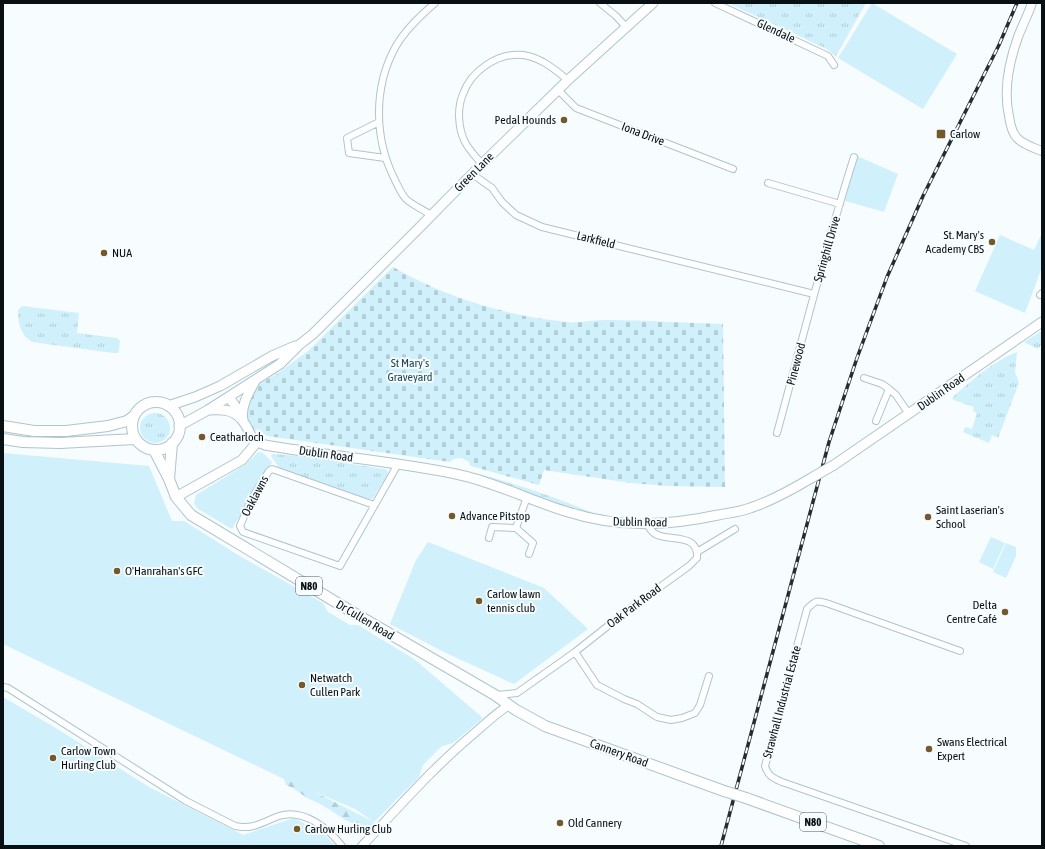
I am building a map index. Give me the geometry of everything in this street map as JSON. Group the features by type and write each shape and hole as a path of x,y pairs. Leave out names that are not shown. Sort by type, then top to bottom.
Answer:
{"main road":[{"name":"Green Lane","path":"299,345 319,328 568,80 653,3"},
{"name":"Dublin Road","path":"257,442 279,447 458,474 492,484 567,512 590,518 648,524 702,519 749,509 787,493 834,465 1042,322"},
{"path":"3,426 34,431 66,431 108,426 127,421 134,416 141,407 156,402 168,406 174,411 178,418 179,426 255,381 280,364 299,345"},
{"path":"168,406 195,397 220,386 272,356 299,345"},
{"path":"242,418 246,399 255,381"},
{"path":"176,497 242,460 257,442 251,437 242,418 220,386"},
{"path":"208,410 222,409 232,412 242,418"},
{"path":"134,416 132,431 135,439 140,444 147,448 161,450 172,443"},
{"name":"N80","path":"169,479 172,443 179,432 179,426"},
{"path":"3,439 23,442 60,443 135,439"},
{"name":"N80","path":"154,450 169,479"},
{"name":"Dr Cullen Road","path":"169,479 176,497 191,515 354,613 495,695 515,702"},
{"name":"Cannery Road","path":"515,702 552,728 879,846"}],"street":[{"path":"431,216 406,199 391,172 380,135 379,122 381,90 396,46 406,31 434,3"},
{"path":"600,3 616,16 626,27"},
{"name":"Glendale","path":"715,3 828,56 834,64"},
{"path":"1032,3 1018,37 1008,72 1008,113 1011,126 1016,137 1019,140 1042,151"},
{"path":"482,164 471,152 465,142 459,118 463,93 474,76 492,61 505,56 522,55 537,58 549,64 568,80"},
{"name":"Iona Drive","path":"558,90 576,108 733,169"},
{"path":"379,122 347,138 349,153 386,158"},
{"name":"Springhill Drive","path":"814,294 854,157"},
{"name":"Larkfield","path":"472,174 492,188 502,202 516,215 542,227 814,294"},
{"name":"Springhill Drive","path":"768,184 840,204"},
{"name":"Pinewood","path":"777,433 814,294"},
{"path":"864,378 882,384 889,389 896,395 909,414"},
{"path":"876,421 889,389"},
{"name":"Oaklawns","path":"374,505 272,469 268,471 240,526 243,532 340,566 398,464"},
{"path":"516,528 527,498"},
{"path":"648,524 651,531 658,536 687,541 694,546 697,552 735,529"},
{"path":"489,538 492,528 516,528 533,543 529,554"},
{"name":"Oak Park Road","path":"362,846 457,748 500,711 515,702 628,610 689,566 697,558 697,552"},
{"name":"Strawhall Industrial Estate","path":"960,651 829,604 820,601 814,602 807,609 765,766 768,774 782,782 966,846"},
{"path":"575,652 597,685 624,699 638,704 658,717 671,720 695,713 700,705 709,676"},
{"path":"3,687 8,688 186,801 235,826 251,828 281,816 294,814 322,826 333,835 342,846"}],"green space":[{"path":"728,3 866,3 836,56 827,49"},
{"path":"872,3 957,54 923,109 838,58"},
{"path":"857,156 898,174 884,212 842,200"},
{"path":"1042,233 1042,267 1025,313 975,291 1000,235 1034,250"},
{"name":"St Mary's Graveyard","path":"393,267 434,288 478,304 545,319 568,322 622,320 723,324 725,487 667,486 631,483 544,470 539,485 471,466 468,461 461,458 453,459 450,462 267,436 258,429 255,431 248,422 246,414 247,405 260,383 277,374 308,351"},
{"path":"22,306 79,313 77,333 117,338 120,341 118,353 32,342 25,336 20,328 18,310"},
{"path":"1042,331 1042,344 1038,349 1024,342"},
{"path":"1017,352 1015,372 1019,383 998,438 992,435 989,443 963,432 965,427 972,429 977,413 973,411 974,407 952,398 991,366"},
{"path":"155,413 161,414 169,422 169,434 161,442 155,443 149,442 141,434 140,428 141,422 149,414"},
{"path":"260,452 272,462 232,529 198,509 194,504 196,495 245,465 257,453"},
{"path":"3,453 149,466 172,521 184,521 238,555 323,603 328,612 350,625 358,625 414,659 483,718 453,743 442,746 423,765 419,777 374,822 355,809 284,779 3,644"},
{"path":"272,454 300,456 384,469 387,470 388,474 372,499 368,499 279,468 271,456"},
{"path":"474,473 536,491 596,515 534,496 473,474"},
{"path":"991,537 1005,543 993,569 979,562"},
{"name":"Carlow lawn tennis club","path":"428,542 544,588 588,629 514,684 446,653 390,624 416,560"},
{"path":"1006,543 1016,547 1016,556 1006,578 993,572"},
{"name":"Carlow Town Hurling Club","path":"3,697 59,730 149,787 243,835 294,818 324,834 336,846 3,846"},
{"path":"284,779 289,779 374,822 375,824 373,826 366,826 348,822 286,785"}],"railway":[{"path":"721,846 829,442 857,358 887,277 923,196 999,45 1017,3"}],"place":[{"name":"Pedal Hounds","path":"564,120"},
{"name":"Carlow","path":"941,134"},
{"name":"St. Mary's Academy CBS","path":"992,242"},
{"name":"NUA","path":"104,253"},
{"name":"Ceatharloch","path":"202,437"},
{"name":"Advance Pitstop","path":"452,516"},
{"name":"Saint Laserian's School","path":"928,517"},
{"name":"O'Hanrahan's GFC","path":"117,571"},
{"name":"Carlow lawn tennis club","path":"479,601"},
{"name":"Delta Centre Café","path":"1005,612"},
{"name":"Netwatch Cullen Park","path":"302,685"},
{"name":"Swans Electrical Expert","path":"929,749"},
{"name":"Carlow Town Hurling Club","path":"53,758"},
{"name":"Old Cannery","path":"560,823"},
{"name":"Carlow Hurling Club","path":"297,829"}]}
